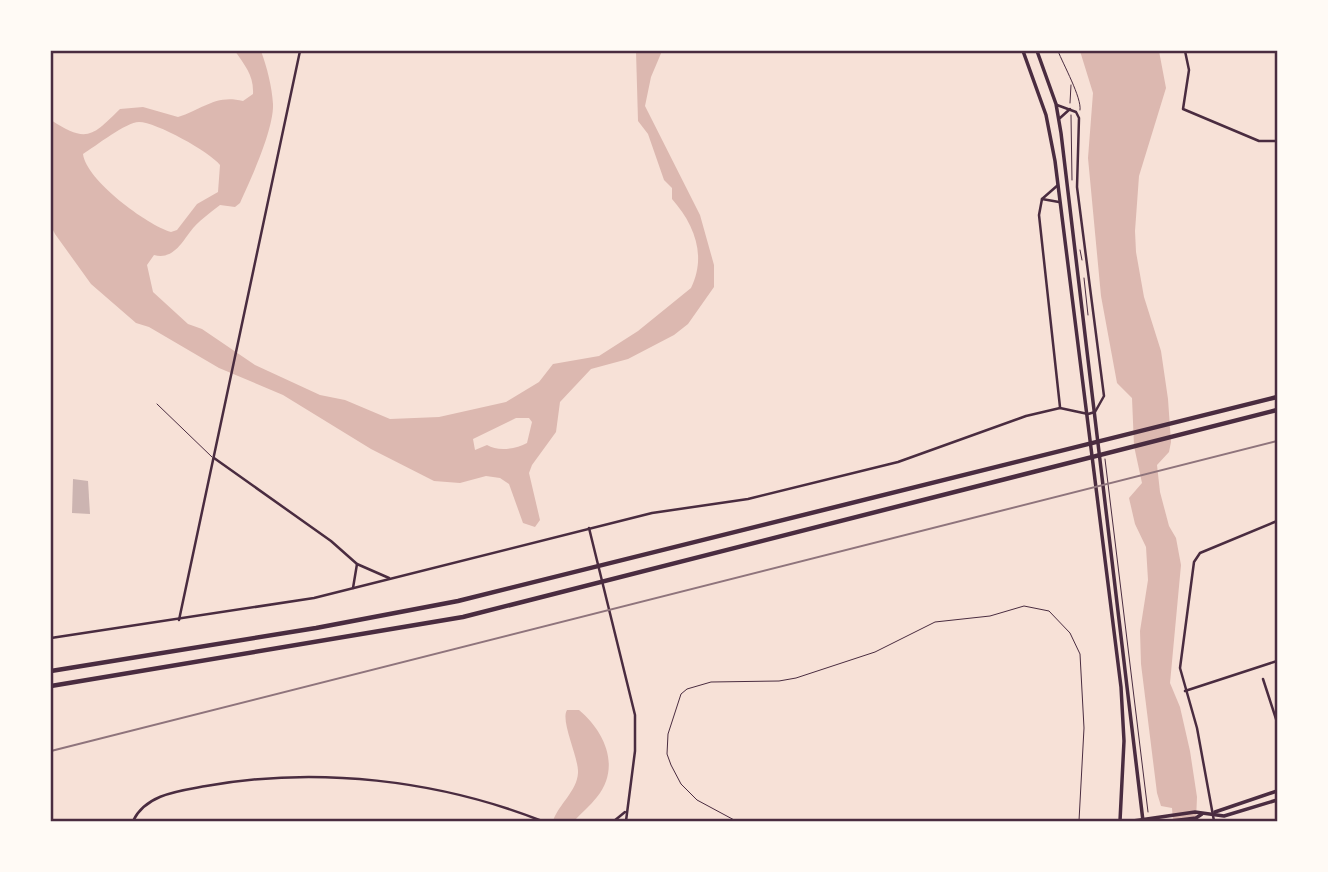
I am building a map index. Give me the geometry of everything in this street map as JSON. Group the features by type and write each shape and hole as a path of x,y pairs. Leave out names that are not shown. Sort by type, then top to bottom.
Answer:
{"highway":[{"path":"51,671 458,601 1277,397"},
{"path":"51,686 463,617 1277,410"}],"street":[{"path":"179,620 300,51"},
{"path":"1023,51 1046,115 1071,273 1123,715 1120,821"},
{"path":"1185,51 1189,70 1183,109 1259,141 1277,141"},
{"path":"1027,59 1037,53 1056,104 1059,120 1142,820"},
{"path":"51,638 314,598 685,505 748,499 898,463 995,426 1060,408 1088,414 1096,412 1104,396 1077,187 1079,115 1056,104"},
{"path":"1059,120 1070,109"},
{"path":"1058,185 1042,199 1039,215 1060,408"},
{"path":"1042,199 1050,198 1060,203"},
{"path":"214,458 331,541 357,564 389,578"},
{"path":"1214,821 1197,728 1185,691 1180,659 1194,562 1200,553 1277,521"},
{"path":"589,528 635,715 634,761 626,821"},
{"path":"353,588 357,564"},
{"path":"1185,691 1277,661"},
{"path":"1263,678 1276,710 1277,722"},
{"path":"133,821 139,809 153,800 191,789 281,778 380,781 462,797 541,821"},
{"path":"1133,821 1195,812 1213,813 1277,791"},
{"path":"1213,813 1224,816 1277,800"},
{"path":"614,821 626,810"},
{"path":"1172,821 1196,818 1202,814"}],"lane":[{"path":"158,404 214,458"}],"path":[{"path":"1058,51 1082,102 1079,115"},
{"path":"1080,250 1082,262"},
{"path":"1084,275 1089,324"},
{"path":"1104,449 1149,817"},
{"path":"736,821 697,800 681,784 669,760 667,748 673,716 681,694 687,689 711,682 779,681 796,678 875,652 935,622 952,618 990,616 1024,607 1049,611 1070,633 1080,654 1084,727 1079,821"}],"shaded area":[{"path":"235,51 261,51 269,77 272,114 261,154 240,203 235,207 220,205 197,224 175,250 166,255 154,255 147,265 153,292 188,324 202,329 255,365 320,395 345,400 390,419 439,417 506,402 539,382 553,364 599,356 638,331 691,288 698,264 696,241 692,229 672,199 672,188 664,180 648,134 638,121 636,51 662,51 651,77 645,106 700,215 714,265 714,287 688,324 674,335 628,359 591,369 560,402 556,432 529,473 540,520 535,527 523,523 509,484 500,478 486,476 460,483 434,481 371,449 283,395 219,368 149,327 136,323 91,284 55,234 51,226 51,120 82,134 96,130 120,109 143,107 178,117 225,99 243,101 253,94 253,87 248,71","holes":["139,122 182,139 220,165 218,192 197,204 177,230 171,232 148,221 119,200 95,176 83,154 119,130","516,418 529,418 532,422 527,443 507,449 487,445 475,450 473,439"]},
{"path":"1080,51 1159,51 1166,88 1139,176 1135,231 1144,297 1161,351 1168,399 1171,442 1169,452 1157,465 1160,492 1169,526 1176,538 1181,565 1170,683 1180,707 1190,751 1197,797 1196,821 1173,821 1172,808 1161,806 1157,793 1141,664 1140,631 1148,580 1146,547 1135,524 1129,498 1142,483 1134,446 1132,398 1117,383 1101,296 1088,158 1093,93"},
{"path":"567,710 579,710 596,729 607,750 608,774 597,797 574,821 553,821 575,786 578,773 566,722"}],"building":[{"path":"73,479 88,481 90,514 72,513"}],"railway":[{"path":"51,751 1277,441"}]}
